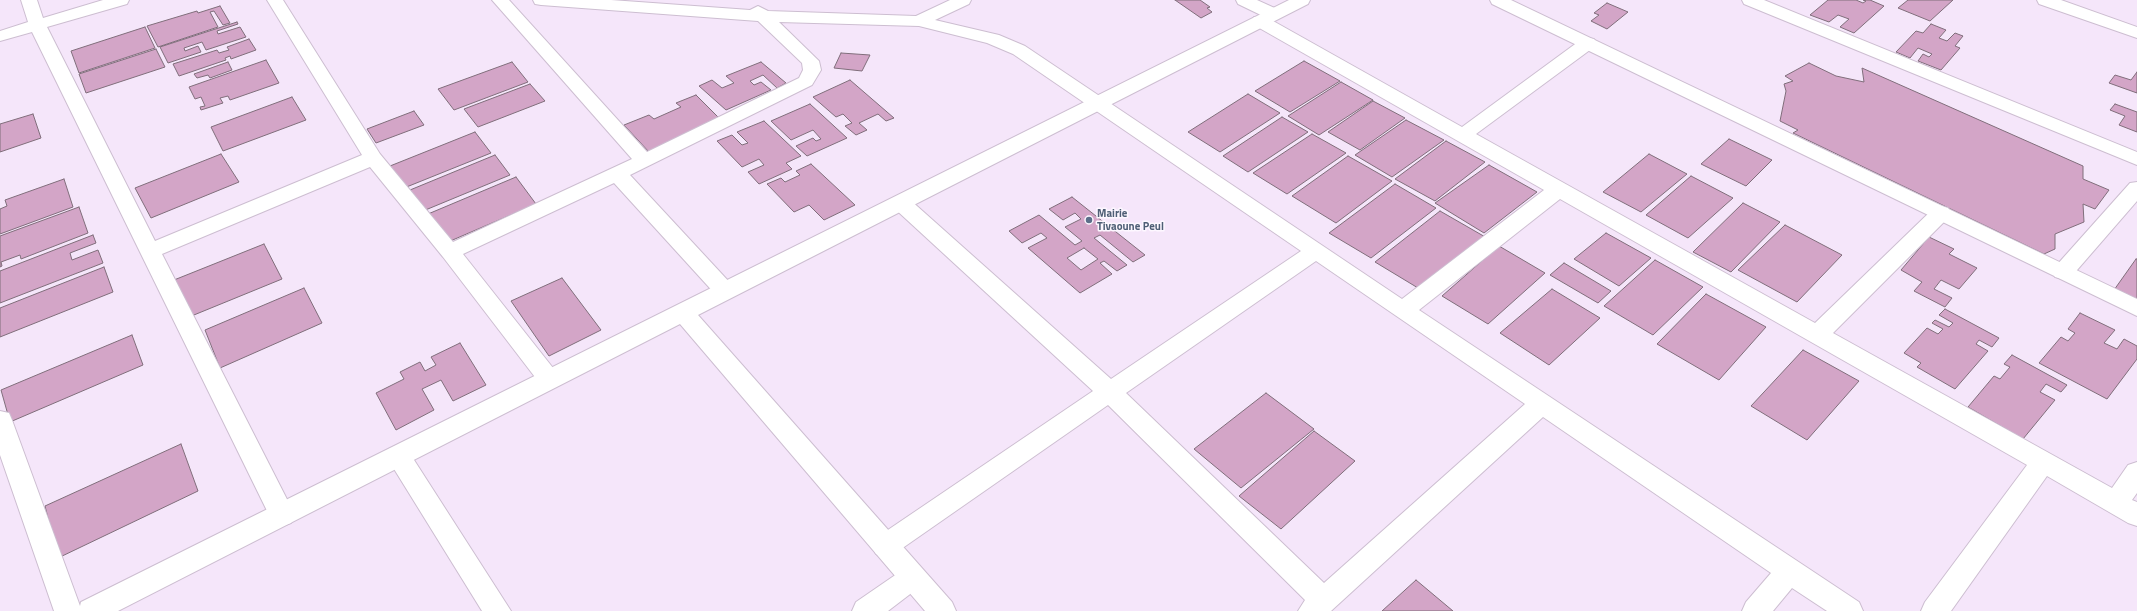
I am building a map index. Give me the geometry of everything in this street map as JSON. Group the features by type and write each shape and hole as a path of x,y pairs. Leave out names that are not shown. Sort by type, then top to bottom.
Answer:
{"street":[{"path":"29,0 37,25 282,515"},
{"path":"0,36 121,0"},
{"path":"274,0 373,158 450,252 549,379"},
{"path":"500,0 644,162"},
{"path":"541,0 764,16 919,21 993,39 1019,50 1849,611"},
{"path":"450,252 644,162 806,81 812,70 810,61 764,16 745,0"},
{"path":"919,21 963,0"},
{"path":"1244,0 1267,18 1463,135 2127,509 2137,472"},
{"path":"91,611 1302,0"},
{"path":"1498,0 2137,308"},
{"path":"1750,0 1778,13 2137,159"},
{"path":"1778,13 1796,0"},
{"path":"2045,0 2137,33"},
{"path":"1463,135 1588,43"},
{"path":"150,251 373,158"},
{"path":"617,174 725,291"},
{"path":"2063,272 2137,188"},
{"path":"1403,310 1559,189"},
{"path":"901,203 1110,392 1318,606 1542,403"},
{"path":"1817,335 1941,213"},
{"path":"885,546 1317,250"},
{"path":"683,312 942,611"},
{"path":"0,420 6,458 68,611"},
{"path":"398,456 497,611"},
{"path":"1935,611 2043,462"},
{"path":"1756,611 1790,571"},
{"path":"866,611 913,578"}],"building":[{"path":"1175,0 1200,0 1210,7 1207,8 1212,12 1201,18"},
{"path":"1828,0 1856,0 1863,3 1866,1 1863,0 1870,0 1884,6 1854,33 1840,27 1849,19 1838,15 1829,22 1810,15"},
{"path":"1908,0 1953,0 1930,21 1898,8"},
{"path":"1607,3 1628,12 1607,29 1591,21 1599,15 1594,13"},
{"path":"220,6 230,23 223,25 214,11 210,12 218,27 158,47 147,26 197,11 198,13"},
{"path":"237,22 238,24 217,31 218,34 240,27 246,37 206,50 202,42 184,48 185,51 198,46 201,52 168,63 160,47"},
{"path":"1931,24 1946,30 1939,38 1947,41 1955,33 1963,36 1955,46 1960,48 1941,70 1918,61 1923,54 1929,57 1932,54 1918,48 1910,58 1896,52 1916,31 1923,33"},
{"path":"145,27 155,48 79,73 71,51"},
{"path":"249,39 256,50 231,59 230,56 225,58 226,60 179,76 173,64 217,50 219,53 229,50 227,47"},
{"path":"156,49 165,67 86,93 79,74"},
{"path":"841,53 870,55 862,71 834,68"},
{"path":"266,60 279,83 230,100 228,96 220,98 223,103 201,110 200,107 205,106 201,97 195,99 189,87"},
{"path":"1304,61 1340,81 1290,112 1255,91"},
{"path":"228,62 232,70 210,78 208,75 197,78 194,74"},
{"path":"512,62 528,82 454,110 438,89"},
{"path":"761,62 786,83 777,88 763,75 750,81 754,85 761,82 771,90 726,110 699,86 712,80 722,88 734,83 726,76"},
{"path":"1809,63 1836,76 1864,82 1862,68 2083,166 2083,179 2109,190 2095,209 2083,204 2084,222 2055,234 2055,249 2044,254 1793,133 1798,130 1780,121 1786,91 1784,84 1793,81 1785,76"},
{"path":"2137,72 2137,93 2109,83 2115,75 2131,80"},
{"path":"850,80 894,118 886,121 878,114 859,123 867,130 856,135 845,126 852,123 843,114 836,117 813,97"},
{"path":"1341,82 1373,100 1319,135 1288,116"},
{"path":"530,84 545,101 478,127 464,109"},
{"path":"1248,94 1280,113 1220,152 1188,132"},
{"path":"696,95 721,120 649,152 624,125 649,115 654,119 681,107 676,103"},
{"path":"292,97 306,120 223,151 211,127"},
{"path":"1373,101 1405,118 1360,150 1328,132"},
{"path":"810,104 847,138 807,156 796,146 813,138 816,141 821,139 813,130 791,140 771,121"},
{"path":"2115,104 2137,112 2137,132 2119,125 2125,116 2110,110"},
{"path":"414,111 424,125 376,143 367,129"},
{"path":"33,114 41,138 0,152 0,124"},
{"path":"1282,117 1308,132 1248,172 1223,156"},
{"path":"1406,120 1444,140 1392,177 1355,155"},
{"path":"764,121 801,156 786,163 792,169 759,184 748,172 764,165 759,159 742,167 717,141 732,135 742,145 748,143 737,132"},
{"path":"475,132 491,153 404,188 390,166"},
{"path":"1312,134 1346,153 1287,194 1253,173"},
{"path":"1729,139 1772,160 1746,186 1701,164"},
{"path":"1446,141 1485,162 1435,201 1395,179"},
{"path":"221,154 239,182 151,218 135,188"},
{"path":"1649,154 1687,174 1641,212 1603,192"},
{"path":"495,155 510,175 423,211 410,190"},
{"path":"1348,156 1392,181 1336,223 1292,196"},
{"path":"811,164 855,205 824,220 809,205 794,212 767,184 781,178 785,182 800,175 796,171"},
{"path":"1489,165 1537,192 1484,233 1435,203"},
{"path":"1691,176 1733,198 1688,238 1646,215"},
{"path":"516,177 536,204 448,242 428,214"},
{"path":"64,179 73,207 0,234 0,209 7,206 5,200"},
{"path":"1395,184 1436,208 1371,258 1329,233"},
{"path":"1072,197 1145,255 1133,262 1100,235 1094,238 1127,265 1117,271 1104,261 1100,263 1112,274 1080,293 1028,248 1047,238 1041,233 1022,243 1009,231 1039,215 1075,245 1082,241 1065,227 1081,219 1075,213 1063,220 1049,209","holes":["1084,248 1098,259 1081,270 1067,258"]},
{"path":"1743,203 1780,222 1731,272 1693,252"},
{"path":"79,207 88,233 21,259 20,255 1,262 2,266 0,267 0,236"},
{"path":"1440,211 1487,238 1423,291 1375,262"},
{"path":"1785,225 1842,255 1797,302 1738,270"},
{"path":"1606,233 1651,258 1619,286 1574,259"},
{"path":"93,235 96,243 70,253 72,260 98,250 103,263 0,303 0,271"},
{"path":"1929,237 1954,249 1949,254 1977,268 1959,289 1941,280 1934,289 1952,298 1945,307 1914,291 1922,282 1901,270"},
{"path":"264,244 282,279 189,317 174,280"},
{"path":"1499,246 1545,273 1488,324 1442,296"},
{"path":"2137,259 2137,300 2114,290"},
{"path":"1655,260 1703,287 1653,335 1604,306"},
{"path":"1564,263 1611,291 1598,303 1550,275"},
{"path":"104,267 113,292 0,337 0,308"},
{"path":"562,278 601,330 549,356 511,301"},
{"path":"304,288 322,323 220,368 205,330"},
{"path":"1552,289 1600,318 1549,365 1500,333"},
{"path":"1706,294 1766,327 1719,380 1657,344"},
{"path":"1945,309 1999,338 1992,347 1979,340 1976,344 1988,351 1955,389 1917,367 1921,363 1904,353 1927,328 1938,334 1943,329 1932,323 1935,320 1949,327 1953,323 1939,315"},
{"path":"2080,313 2115,330 2104,343 2117,349 2124,339 2137,346 2137,359 2107,399 2039,363 2061,337 2068,341 2075,333 2068,329"},
{"path":"132,335 143,365 10,422 1,390"},
{"path":"460,343 486,385 453,401 441,380 422,389 434,410 396,430 376,393 404,379 400,372 420,362 425,371 436,365 431,357"},
{"path":"1803,350 1859,381 1807,440 1751,406"},
{"path":"2012,355 2067,385 2061,392 2046,384 2040,392 2055,400 2023,439 1968,407 1994,376 2000,379 2010,367 2004,364"},
{"path":"1266,393 1314,429 1241,488 1194,449"},
{"path":"1314,431 1355,461 1281,529 1239,496"},
{"path":"181,444 198,491 58,558 45,506"},
{"path":"1416,580 1453,611 1382,611"}],"place":[{"name":"Mairie Tivaoune Peul","path":"1089,220"}]}
